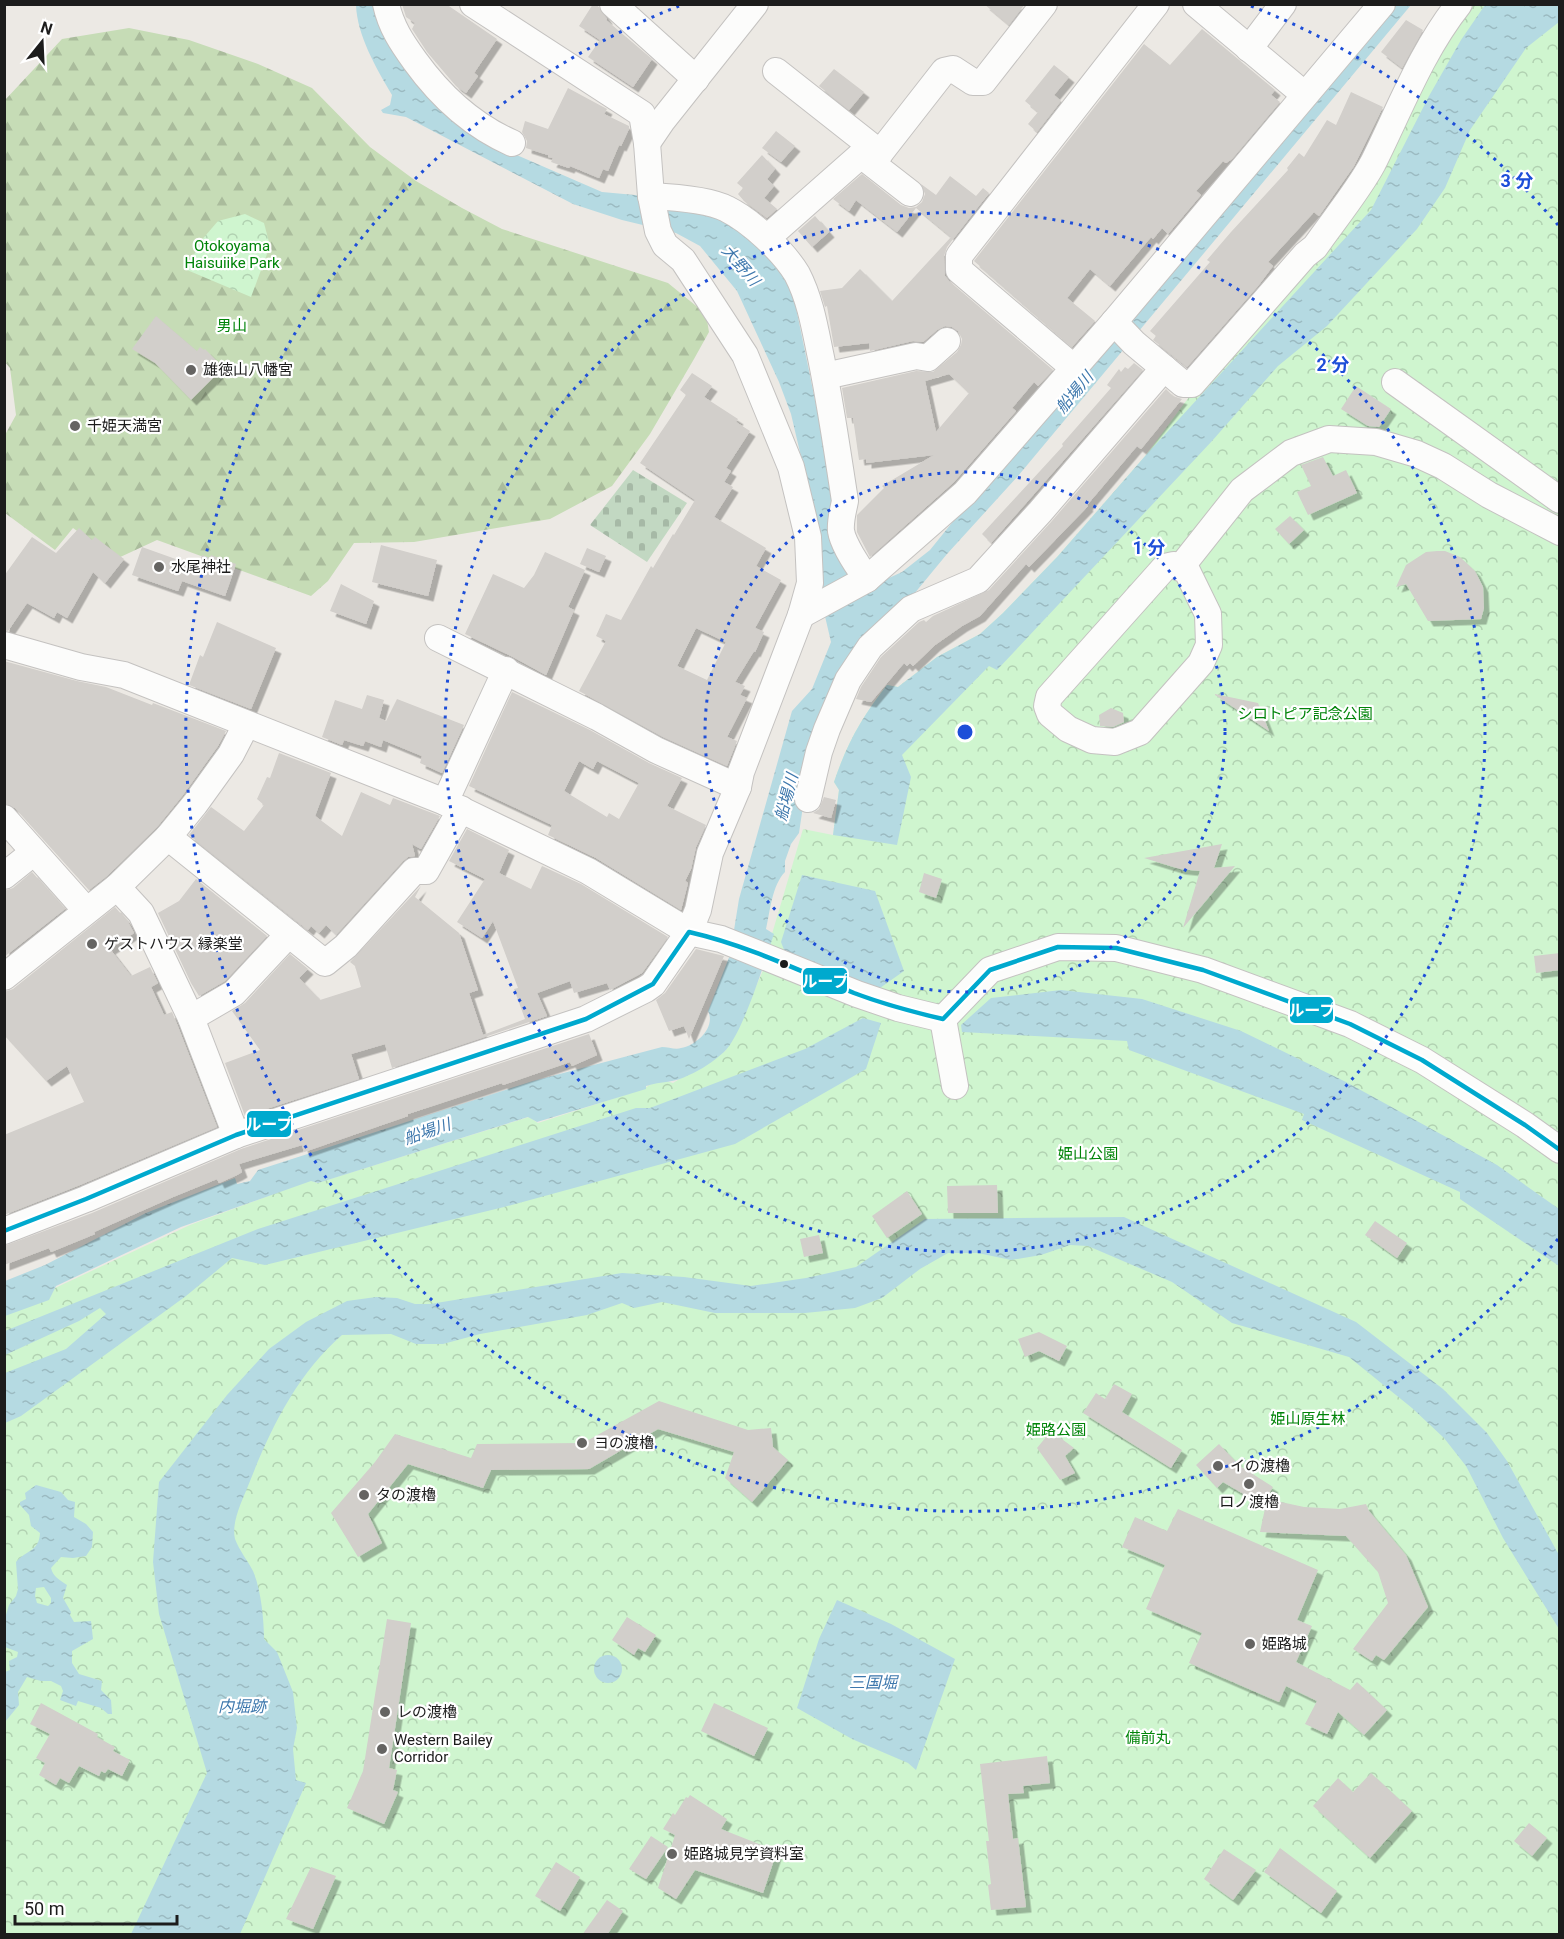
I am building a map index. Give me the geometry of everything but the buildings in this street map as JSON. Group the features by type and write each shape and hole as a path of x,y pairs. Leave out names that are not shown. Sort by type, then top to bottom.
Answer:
{"street":[{"path":"386,4 388,16 401,43 440,93 476,124 512,143"},
{"path":"4,1231 236,1135 586,1019 653,984 689,932 698,910 710,853 738,788 741,772 801,615 810,583 808,537 791,467 745,355 683,260 665,246 658,231 651,196 647,143 642,114 472,4"},
{"path":"647,143 756,4"},
{"path":"767,238 870,154 944,71 953,69 973,82 983,82 1044,4"},
{"path":"1074,368 960,270 959,256 1156,4"},
{"path":"1196,4 1305,95"},
{"path":"1249,49 1283,4"},
{"path":"801,615 867,579 965,493 1114,322 1382,4"},
{"path":"1114,322 1134,343 1183,384 1192,384 1305,255 1315,247 1372,165 1406,91 1459,4"},
{"path":"613,5 696,79"},
{"path":"776,71 870,154 910,194"},
{"path":"651,196 718,206 728,210 767,238 796,273 810,306 825,376 845,501 841,533 867,579"},
{"path":"825,376 916,356 927,358 946,341"},
{"path":"808,799 827,729 848,680 870,647 911,609 978,580 1164,368"},
{"path":"1395,382 1560,500"},
{"path":"1181,567 1242,490 1291,453 1329,439 1376,442 1418,454 1443,466 1498,501 1560,532"},
{"path":"1174,565 1181,567 1187,571 1208,614 1209,645 1201,663 1140,732 1115,742 1092,740 1068,729 1050,714 1047,706 1049,697 1165,567 1174,565"},
{"path":"438,638 506,670 656,750 738,788"},
{"path":"4,645 81,668 124,675 453,806 588,871 689,932 721,939 888,1004 943,1019"},
{"path":"168,837 325,963 346,946 414,871 426,871 506,670"},
{"path":"4,977 117,887 168,837 231,754 246,725"},
{"path":"4,818 86,910"},
{"path":"4,876 34,852"},
{"path":"117,887 141,913 191,1018 236,1135"},
{"path":"191,1018 234,993 289,934"},
{"path":"943,1019 990,970 1058,946 1116,948 1203,970 1350,1024 1422,1060 1525,1125 1560,1150"},
{"path":"943,1019 955,1086"}],"green space":[{"name":"姫路公園","path":"1466,5 1559,5 1559,1934 5,1934 4,1314 49,1298 55,1288 190,1225 311,1180 317,1183 529,1117 538,1123 643,1089 660,1079 673,1083 725,1051 764,968 803,829 833,835 839,790 834,782 850,743 878,697 887,685 898,687 937,657 980,634 1058,556 1146,455 1189,397 1299,268"},
{"name":"男山","path":"129,28 189,40 258,64 312,88 370,147 416,181 462,208 502,229 668,283 706,314 709,332 650,434 612,486 550,519 414,542 354,543 328,581 311,596 157,540 116,559 73,528 55,550 5,513 5,435 16,415 10,368 4,361 5,100 62,39"},
{"name":"Otokoyama Haisuiike Park","path":"245,214 264,223 270,246 251,297 187,270 200,242 218,221"},
{"path":"633,470 687,503 647,562 590,525"}],"water":[{"path":"356,5 379,5 489,143 602,192 635,195 731,220 780,267 795,303 828,463 865,589 902,572 930,550 955,519 1012,458 1392,5 1411,5 1018,476 914,594 876,629 807,779 799,833 791,844 785,861 785,872 774,891 770,907 766,929 774,934 746,1014 739,1030 724,1052 703,1068 678,1079 646,1086 646,1089 537,1122 528,1117 318,1183 311,1181 181,1227 56,1286 49,1300 5,1316 5,1281 45,1265 146,1213 235,1178 237,1184 250,1181 258,1170 533,1081 662,1047 679,1049 699,1039 707,1029 710,1017 708,1011 730,955 739,899 792,711 812,689 831,642 824,612 810,495 791,414 779,382 737,291 700,246 676,233 622,220 573,204 406,117 383,113 381,110 390,105 392,95 364,40"},
{"path":"1485,5 1559,5 1559,22 1526,48 1470,130 1445,188 1417,229 1327,326 1278,366 1212,441 997,670 989,666 902,755 911,777 897,845 833,835 839,790 834,782 839,768 856,731 887,685 898,687 937,657 980,634 1003,613 1058,556 1146,455 1371,210 1429,96 1461,40"},
{"path":"802,875 875,891 904,971 880,988 786,955 781,942"},
{"path":"1061,990 1142,999 1241,1031 1346,1082 1497,1165 1559,1209 1559,1266 1460,1199 1460,1192 1302,1120 1304,1114 1129,1050 1127,1041 962,1032 961,1025 991,998"},
{"path":"863,1018 881,1023 866,1069 735,1144 504,1207 265,1265 232,1258 186,1296 21,1416 5,1423 5,1373 66,1349 106,1314 100,1308 79,1321 5,1355 5,1331 258,1229 636,1108 650,1108 805,1049"},
{"name":"内堀跡","path":"1124,1217 1356,1322 1443,1389 1487,1433 1507,1461 1559,1555 1559,1629 1503,1538 1466,1466 1444,1438 1412,1408 1349,1357 1232,1323 1172,1282 1088,1246 1070,1245 1041,1255 1011,1260 978,1253 948,1253 920,1269 882,1298 855,1308 805,1313 715,1313 662,1302 634,1308 622,1303 587,1315 480,1334 443,1344 416,1344 391,1334 342,1335 311,1368 286,1404 256,1465 234,1526 235,1539 253,1571 258,1587 263,1614 264,1639 277,1652 293,1692 297,1728 293,1749 296,1780 306,1783 240,1934 131,1934 207,1773 159,1614 153,1562 159,1482 227,1395 269,1349 306,1322 347,1301 376,1297 397,1298 415,1304 430,1304 622,1273 684,1277 751,1286 806,1278 856,1267 925,1219"},
{"path":"36,1485 61,1492 68,1500 75,1502 74,1517 86,1524 93,1532 92,1547 86,1556 61,1557 51,1568 55,1576 67,1585 63,1598 74,1622 91,1621 93,1639 72,1651 72,1663 79,1674 102,1681 101,1690 111,1700 112,1714 78,1701 76,1706 60,1700 63,1691 61,1686 51,1681 27,1677 18,1692 19,1705 5,1722 5,1672 10,1670 9,1661 17,1657 18,1652 5,1647 5,1618 18,1589 16,1562 35,1547 40,1533 31,1526 29,1515 20,1505 20,1502 26,1499 25,1493","holes":["44,1587 51,1598 48,1606 37,1603 36,1588"]},
{"name":"三国堀","path":"837,1600 891,1624 955,1659 916,1770 908,1763 852,1739 797,1708 819,1639"},
{"path":"608,1655 618,1659 622,1669 618,1679 608,1683 598,1679 594,1669 598,1659"}],"transit line":[{"name":"ループ","path":"4,1231 236,1135 586,1019 653,984 689,932 752,951 865,997 943,1019 990,970 1058,947 1116,948 1203,970 1350,1024 1422,1060 1525,1125 1560,1150"}],"place":[{"name":"雄徳山八幡宮","path":"191,370"},
{"name":"千姫天満宮","path":"75,426"},
{"name":"水尾神社","path":"159,567"},
{"name":"ゲストハウス 縁楽堂","path":"92,944"},
{"name":"ヨの渡櫓","path":"582,1443"},
{"name":"イの渡櫓","path":"1218,1466"},
{"name":"ロノ渡櫓","path":"1249,1484"},
{"name":"タの渡櫓","path":"364,1495"},
{"name":"姫路城","path":"1250,1644"},
{"name":"レの渡櫓","path":"385,1712"},
{"name":"Western Bailey Corridor","path":"382,1749"},
{"name":"姫路城見学資料室","path":"672,1854"}],"water label":[{"name":"大野川","path":"741,265"},
{"name":"船場川","path":"1074,392"},
{"name":"船場川","path":"786,797"},
{"name":"船場川","path":"427,1131"}],"park label":[{"name":"シロトピア記念公園","path":"1305,714"},
{"name":"姫山公園","path":"1088,1154"},
{"name":"姫山原生林","path":"1308,1419"},
{"name":"備前丸","path":"1148,1738"}]}
